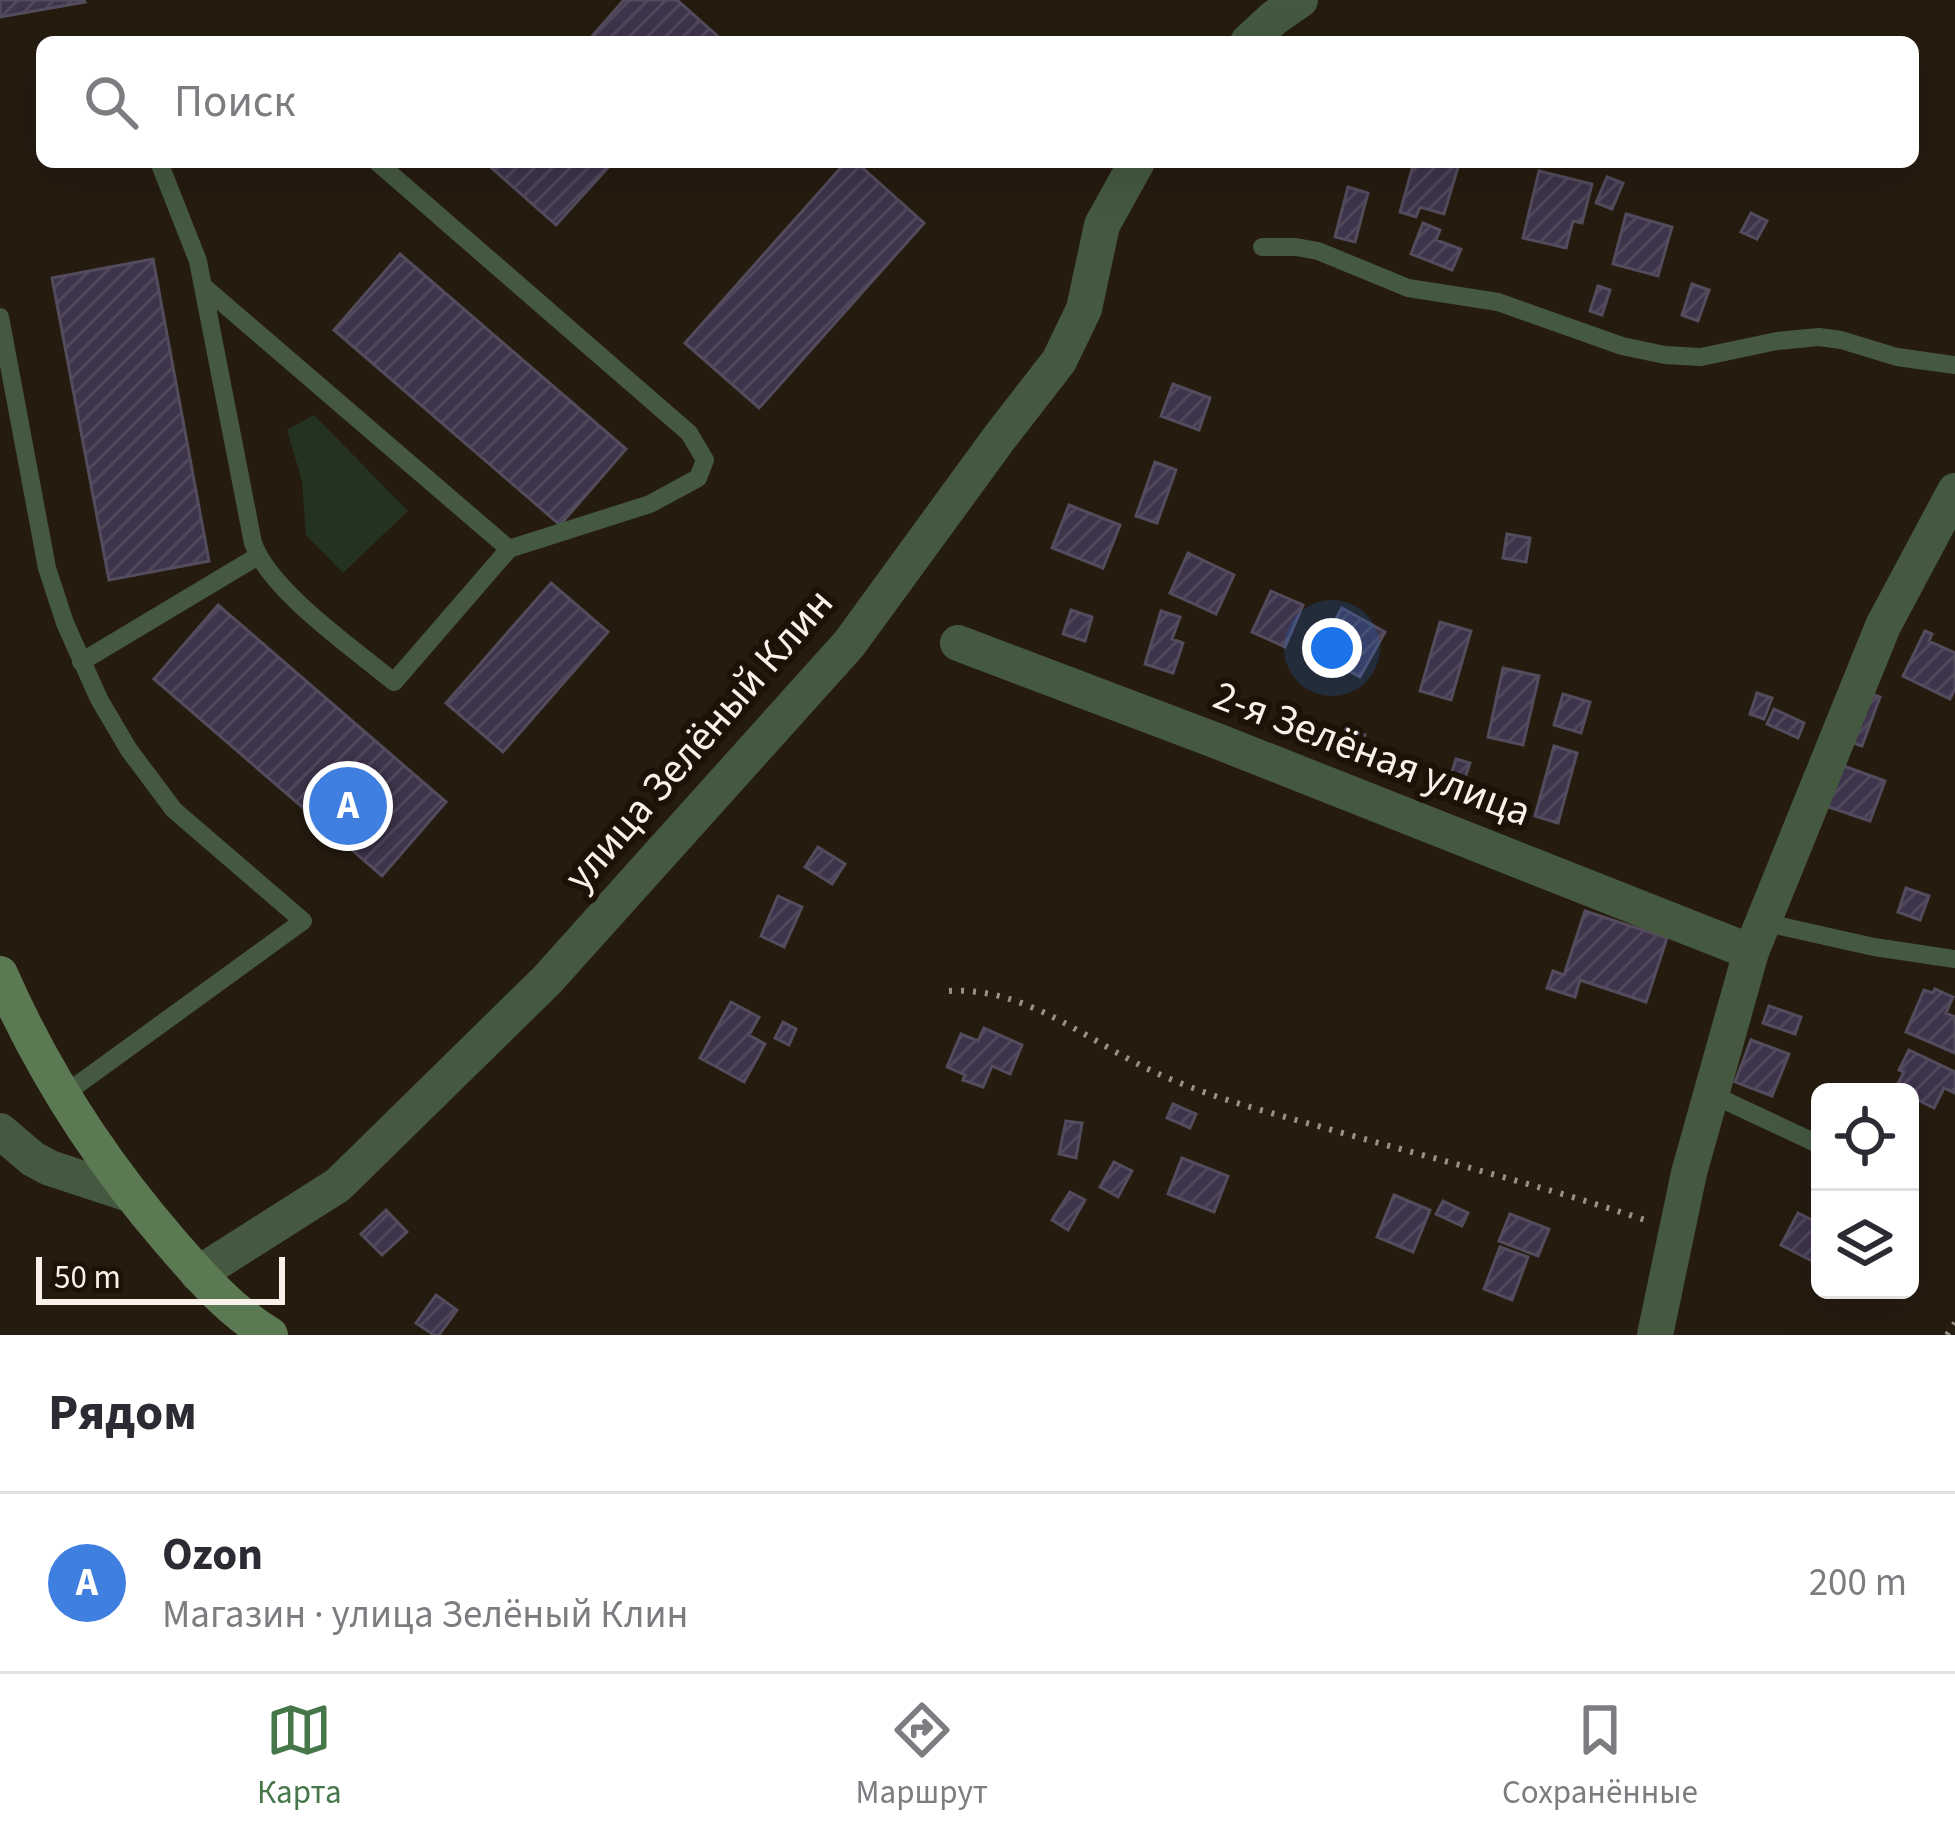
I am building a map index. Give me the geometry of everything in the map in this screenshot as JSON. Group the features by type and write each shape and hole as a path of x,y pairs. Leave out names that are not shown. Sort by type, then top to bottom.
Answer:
{"main road":[{"path":"0,974 62,1096 129,1194 198,1274 259,1332"}],"street":[{"path":"1255,36 1300,0"},
{"name":"улица Зелёный Клин","path":"198,1274 338,1186 547,980 849,644 1059,362 1084,309 1102,225 1134,168"},
{"path":"1655,1335 1689,1173 1756,937 1883,626 1955,491"},
{"name":"2-я Зелёная улица","path":"958,643 1756,937"},
{"path":"0,1131 33,1159 64,1175 129,1194"}],"lane":[{"path":"161,168 193,246 203,286 258,556 286,591 394,682 509,549 650,504 698,478 705,460 689,433 383,168"},
{"path":"1262,247 1318,251 1408,288 1498,302 1622,346 1665,355 1701,357 1819,337 1897,357 1955,365"},
{"path":"203,286 509,549"},
{"path":"0,317 47,568 99,699 129,750 174,810 303,921 62,1096"},
{"path":"81,662 258,556"},
{"path":"1756,937 1955,959"},
{"path":"1711,1094 1811,1141"}],"path":[{"path":"950,991 969,990 1021,1001 1130,1060 1212,1096 1520,1180 1677,1231"},
{"path":"1947,1335 1955,1323"}],"green space":[{"path":"314,415 408,511 343,573 306,535 302,481 287,430"}],"building":[{"path":"0,0 84,0 85,2 0,17"},
{"path":"624,0 677,0 718,36 592,36"},
{"path":"492,168 608,168 556,225"},
{"path":"841,168 863,168 924,223 759,408 685,343"},
{"path":"1412,168 1458,168 1444,214 1420,207 1416,217 1400,212"},
{"path":"1539,171 1592,184 1582,223 1573,221 1566,248 1523,238"},
{"path":"1607,177 1623,183 1612,209 1596,203"},
{"path":"1348,187 1368,193 1355,242 1335,237"},
{"path":"1751,213 1767,221 1757,239 1741,232"},
{"path":"1626,214 1672,227 1658,276 1613,264"},
{"path":"1423,223 1440,230 1436,240 1461,249 1452,270 1411,254"},
{"path":"400,254 626,449 560,525 334,330"},
{"path":"153,259 209,561 109,580 52,278"},
{"path":"1692,284 1709,290 1698,321 1682,315"},
{"path":"1598,286 1610,290 1602,315 1590,311"},
{"path":"1173,384 1210,398 1199,430 1161,416"},
{"path":"1155,462 1176,470 1157,523 1136,516"},
{"path":"1069,505 1120,525 1103,568 1052,548"},
{"path":"1507,534 1530,538 1526,562 1503,558"},
{"path":"1188,553 1234,575 1216,614 1170,593"},
{"path":"551,583 608,632 503,752 446,703"},
{"path":"1271,591 1303,605 1285,647 1252,632"},
{"path":"218,605 446,802 382,876 154,679"},
{"path":"1342,608 1385,632 1360,677 1317,653"},
{"path":"1071,610 1092,617 1085,641 1063,634"},
{"path":"1161,611 1180,617 1172,639 1183,643 1173,673 1145,664"},
{"path":"1440,622 1471,631 1451,700 1420,691"},
{"path":"1925,631 1932,634 1929,641 1955,653 1955,689 1950,699 1903,676"},
{"path":"1503,668 1539,676 1523,745 1488,737"},
{"path":"1757,693 1772,698 1764,719 1750,714"},
{"path":"1868,693 1880,697 1862,746 1843,739"},
{"path":"1563,694 1590,702 1581,733 1554,725"},
{"path":"1774,709 1804,723 1798,738 1767,724"},
{"path":"1346,728 1365,735 1358,754 1338,747"},
{"path":"1554,746 1577,753 1558,823 1535,816"},
{"path":"1456,759 1470,763 1462,787 1449,782"},
{"path":"1841,765 1885,781 1870,821 1826,806"},
{"path":"818,847 845,864 832,884 805,867"},
{"path":"1906,888 1929,896 1920,920 1898,912"},
{"path":"778,896 802,907 784,947 761,936"},
{"path":"1585,911 1667,938 1646,1002 1580,980 1575,997 1547,988 1553,971 1564,975"},
{"path":"1935,989 1953,997 1946,1013 1955,1017 1955,1053 1906,1032 1924,990 1933,993"},
{"path":"731,1002 759,1017 749,1035 765,1044 744,1082 700,1058"},
{"path":"1769,1006 1801,1017 1795,1034 1763,1023"},
{"path":"783,1022 796,1029 789,1045 775,1038"},
{"path":"984,1028 1022,1045 1010,1074 992,1066 983,1087 947,1067 961,1034 978,1041"},
{"path":"1751,1040 1789,1054 1772,1096 1735,1082"},
{"path":"1909,1050 1955,1072 1955,1093 1944,1088 1934,1108 1919,1100 1919,1083 1898,1083 1904,1072 1899,1070"},
{"path":"1173,1104 1196,1114 1190,1128 1167,1118"},
{"path":"1066,1121 1082,1123 1076,1158 1059,1154"},
{"path":"1182,1158 1228,1176 1214,1212 1168,1194"},
{"path":"1114,1162 1132,1171 1118,1197 1100,1187"},
{"path":"1070,1192 1085,1200 1068,1230 1052,1220"},
{"path":"1394,1195 1430,1210 1413,1252 1377,1237"},
{"path":"1443,1201 1468,1213 1462,1226 1436,1214"},
{"path":"386,1210 407,1232 382,1255 361,1234"},
{"path":"1798,1213 1811,1220 1811,1260 1781,1245"},
{"path":"1510,1214 1549,1229 1538,1256 1499,1241"},
{"path":"1500,1247 1528,1257 1512,1300 1484,1289"},
{"path":"436,1295 457,1310 439,1335 416,1323"}],"place":[{"name":"Ozon","path":"348,806"}]}
